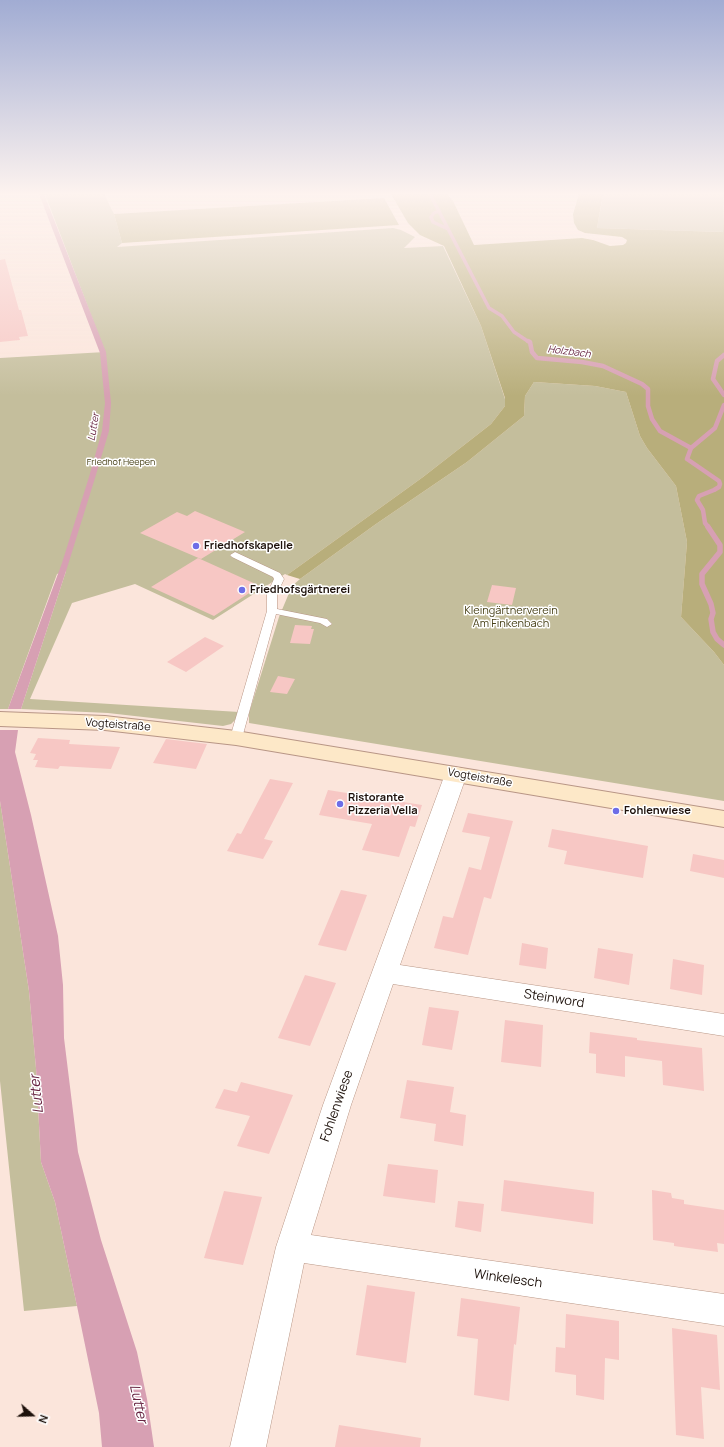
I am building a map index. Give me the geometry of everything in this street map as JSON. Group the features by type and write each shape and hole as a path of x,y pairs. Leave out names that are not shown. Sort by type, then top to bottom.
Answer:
{"street":[{"name":"Vogteistraße","path":"0,719 105,723 236,738 724,819"},
{"name":"Fohlenwiese","path":"248,1447 292,1247 337,1105 456,774"},
{"name":"Steinword","path":"384,973 724,1025"},
{"name":"Winkelesch","path":"292,1247 724,1310"}],"lane":[{"path":"235,555 277,574 279,579 272,594 272,611 236,738"},
{"path":"272,611 289,613 323,621 327,624"}],"green space":[{"name":"Friedhof Heepen","path":"71,262 450,262 481,326 505,399 505,406 491,424 423,477 287,575 285,574 213,620 135,584 72,603 30,699 239,712 236,719 231,724 223,726 108,713 21,709 66,571 57,574 8,709 0,709 0,358 105,352"},
{"name":"Kleingärtnerverein Am Finkenbach","path":"534,382 595,386 626,392 640,436 647,448 676,486 687,542 681,617 714,652 724,665 724,801 249,723 249,713 279,617 292,586 376,524 467,462 524,416 525,396"},
{"path":"0,801 29,991 36,1068 41,1162 55,1202 77,1306 24,1311 0,1081"}],"shaded area":[{"path":"451,262 724,262 724,665 714,652 681,617 687,542 676,486 647,448 640,436 626,392 595,386 534,382 525,396 524,416 467,462 376,524 300,579 287,575 423,477 491,424 505,406 505,398 481,326"}],"water":[{"path":"65,262 70,262 106,352 111,403 109,431 67,568 21,709 8,709 62,563 102,431 105,403 100,353"},
{"name":"Lutter","path":"0,730 18,730 15,752 31,815 58,936 63,985 64,1038 78,1152 101,1240 137,1352 147,1399 154,1447 102,1447 99,1413 55,1202 41,1162 36,1068 29,991 0,801"}],"building":[{"path":"0,262 6,262 28,336 19,337 20,340 0,342"},
{"name":"Friedhofskapelle","path":"195,511 245,532 201,559 140,533 177,512 187,516"},
{"name":"Friedhofsgärtnerei","path":"198,558 260,586 214,616 151,587"},
{"path":"492,585 516,588 512,605 487,602"},
{"path":"295,625 312,626 311,629 314,629 310,644 290,643"},
{"path":"205,637 224,646 186,672 167,662"},
{"path":"278,676 295,679 287,694 270,692"},
{"path":"38,738 70,740 69,744 120,747 111,769 60,766 58,769 35,767 38,760 33,760 36,754 30,753"},
{"path":"166,739 207,744 196,769 153,763"},
{"path":"270,779 293,783 264,839 273,841 263,859 227,851 237,833 241,834"},
{"path":"328,790 422,805 415,827 410,826 399,857 362,850 372,824 319,815"},
{"path":"468,813 513,821 491,899 484,897 468,955 434,948 443,916 453,918 469,867 481,870 490,837 462,832"},
{"path":"552,829 648,846 643,878 564,864 567,851 548,847"},
{"path":"693,854 724,860 724,878 690,871"},
{"path":"341,890 367,895 346,951 318,945"},
{"path":"522,943 548,948 546,969 519,965"},
{"path":"598,948 633,954 629,985 594,978"},
{"path":"673,959 704,965 702,995 670,989"},
{"path":"305,975 336,983 310,1046 278,1038"},
{"path":"429,1007 459,1011 452,1050 422,1045"},
{"path":"505,1020 543,1025 541,1067 501,1062"},
{"path":"590,1032 637,1038 637,1040 702,1048 704,1091 663,1085 662,1061 625,1056 625,1077 596,1073 596,1054 589,1053"},
{"path":"407,1080 454,1087 450,1112 466,1115 463,1146 434,1141 436,1124 400,1118"},
{"path":"241,1082 293,1095 269,1154 237,1146 250,1116 215,1108 224,1089 237,1092"},
{"path":"388,1164 438,1170 435,1203 383,1196"},
{"path":"504,1180 594,1192 593,1224 501,1211"},
{"path":"652,1190 671,1193 672,1198 684,1200 684,1204 724,1210 724,1244 717,1243 718,1252 674,1246 674,1243 653,1240"},
{"path":"224,1191 262,1197 243,1265 204,1258"},
{"path":"458,1201 484,1204 481,1232 455,1227"},
{"path":"367,1285 415,1292 406,1363 356,1355"},
{"path":"461,1298 520,1307 516,1345 514,1344 509,1401 474,1395 478,1339 457,1336"},
{"path":"566,1314 619,1321 619,1360 605,1358 604,1400 576,1395 576,1375 555,1372 556,1347 565,1348"},
{"path":"672,1328 717,1335 720,1390 701,1387 704,1439 676,1435"},
{"path":"339,1425 421,1438 420,1447 335,1447"}],"waterway":[{"name":"Holzbach","path":"465,262 489,308 502,316 514,332 529,342"},
{"name":"Holzbach","path":"528,341 530,342 532,352 537,358 582,362 603,366 642,384 648,389 648,406 652,419 660,431 691,448"},
{"path":"724,355 717,361 713,379 724,395"},
{"path":"691,448 715,428 724,405"},
{"path":"691,448 687,459 719,481 720,484 719,487 714,490 699,496 697,500 703,510 705,523 709,528"},
{"path":"708,527 720,545 720,552 702,574 702,584 711,604 713,613 711,619 713,632 717,639 724,645"}],"place":[{"name":"Friedhofskapelle","path":"196,546"},
{"name":"Friedhofsgärtnerei","path":"242,590"},
{"name":"Ristorante Pizzeria Vella","path":"340,804"},
{"name":"Fohlenwiese","path":"616,811"}]}
